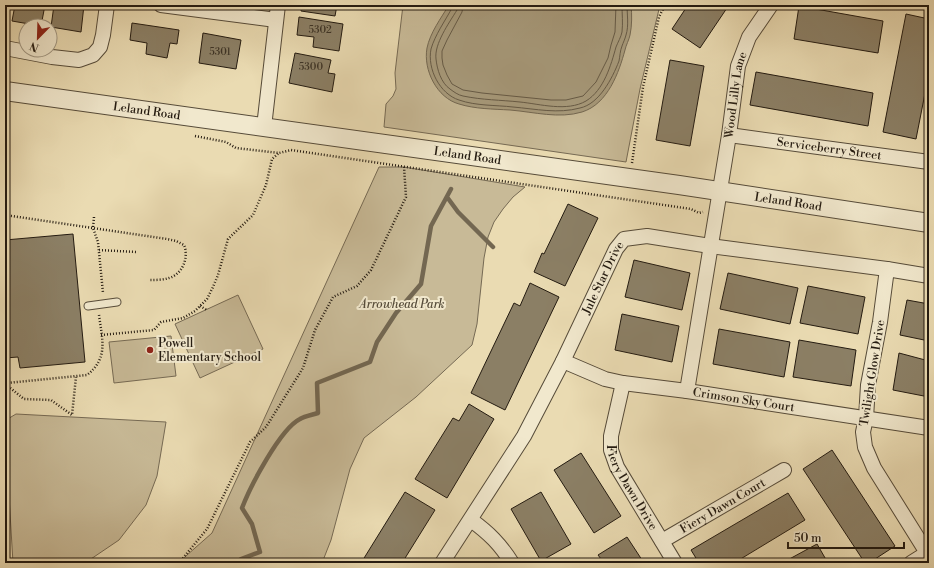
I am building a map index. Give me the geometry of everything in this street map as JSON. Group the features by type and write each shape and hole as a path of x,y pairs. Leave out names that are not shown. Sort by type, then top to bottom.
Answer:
{"street":[{"path":"5,48 52,57 79,60 93,55 100,47 107,5"},
{"path":"161,5 276,20"},
{"path":"264,127 278,5"},
{"name":"Wood Lilly Lane","path":"687,391 729,135 738,66 749,37 772,5"},
{"name":"Leland Road","path":"5,91 631,178 929,223"},
{"name":"Serviceberry Street","path":"729,135 929,162"},
{"name":"Jule Star Drive","path":"442,563 524,436 563,360 616,249 624,239 647,236 929,276"},
{"name":"Twilight Glow Drive","path":"887,269 880,322 868,386 866,418 863,432 865,447 874,468 928,555"},
{"name":"Crimson Sky Court","path":"563,360 605,379 623,383 687,391 929,428"},
{"name":"Fiery Dawn Drive","path":"623,383 611,436 611,450 617,467 675,563"},
{"name":"Fiery Dawn Court","path":"662,541 784,470"},
{"path":"471,520 490,534 503,548 512,563"},
{"path":"911,563 928,555"}],"lane":[{"path":"88,306 117,302"}],"path":[{"path":"631,178 643,87 659,17 665,5"},
{"path":"190,135 226,142 236,148 279,153 291,150 663,204 691,209 699,213 715,214"},
{"path":"101,334 154,330 161,322 183,318 200,306 214,287 228,239 253,215 266,185 272,159 279,153"},
{"path":"179,563 207,529 250,442 266,427 303,368 315,330 333,297 357,286 371,270 379,256 406,197 404,167"},
{"path":"5,215 166,239 184,244 186,250 183,267 175,275 169,278 150,280"},
{"path":"6,382 87,375 94,370 102,357 99,250 93,228 94,217"},
{"path":"99,250 136,252"},
{"path":"200,306 207,310"},
{"path":"6,382 24,399 51,400 72,415 76,377"}],"green space":[{"path":"403,5 660,5 640,89 626,162 384,127 386,104 393,96 396,89 395,73"},
{"name":"Arrowhead Park","path":"379,167 404,167 525,187 513,197 503,209 494,222 488,237 484,258 477,324 472,345 416,397 364,438 350,469 331,540 322,563 178,563 212,533"},
{"path":"238,295 263,349 200,378 175,324"},
{"path":"171,336 176,376 114,383 109,342"},
{"path":"16,414 166,422 157,476 146,505 119,540 85,563 13,563 5,429 6,420"}],"water":[{"path":"449,5 631,5 631,31 616,77 605,95 591,108 573,114 555,115 471,107 451,101 444,96 433,82 427,65 426,56 428,42"}],"building":[{"path":"15,5 45,5 43,18 18,18 18,22 12,21"},
{"path":"54,5 84,5 81,32 58,28 58,18 52,18"},
{"path":"302,5 337,5 335,16 301,11"},
{"path":"688,5 729,5 700,48 672,29"},
{"path":"799,6 883,21 878,53 794,39"},
{"path":"906,14 929,19 929,73 916,139 883,132"},
{"path":"299,17 343,24 339,51 313,47 314,37 297,35"},
{"path":"132,23 179,30 177,44 170,43 167,58 146,54 147,43 130,40"},
{"path":"203,33 241,40 236,69 199,63"},
{"path":"295,53 331,60 328,73 335,74 332,92 289,83"},
{"path":"670,60 704,66 690,146 656,140"},
{"path":"756,72 873,93 868,126 750,105"},
{"path":"568,204 598,218 565,286 534,272 542,253 544,254"},
{"path":"73,234 85,362 20,368 18,357 5,358 5,240"},
{"path":"634,260 690,273 682,310 625,297"},
{"path":"728,273 798,288 790,324 720,309"},
{"path":"530,283 559,297 505,410 471,393 514,303 520,306"},
{"path":"808,286 865,297 858,334 800,323"},
{"path":"907,300 929,304 929,341 900,335"},
{"path":"622,314 679,326 672,362 615,350"},
{"path":"719,329 790,342 784,377 713,364"},
{"path":"799,340 856,350 851,386 793,377"},
{"path":"899,353 929,361 929,397 893,390"},
{"path":"469,404 494,419 447,498 415,479 453,418 459,421"},
{"path":"832,450 895,546 869,563 865,563 803,469"},
{"path":"581,453 621,516 594,533 554,470"},
{"path":"405,492 435,510 402,563 361,563"},
{"path":"541,492 571,544 541,561 511,509"},
{"path":"788,493 805,520 734,563 699,563 691,550"},
{"path":"627,537 644,563 604,563 598,555"},
{"path":"817,544 828,563 782,563"}],"waterway":[{"path":"236,563 241,559 260,552 252,524 242,508 266,459 292,425 302,418 318,413 317,383 370,362 377,342 396,313 421,284 431,226 451,189"},
{"path":"447,197 458,212 493,247"}],"place":[{"name":"Powell Elementary School","path":"150,350"}]}
